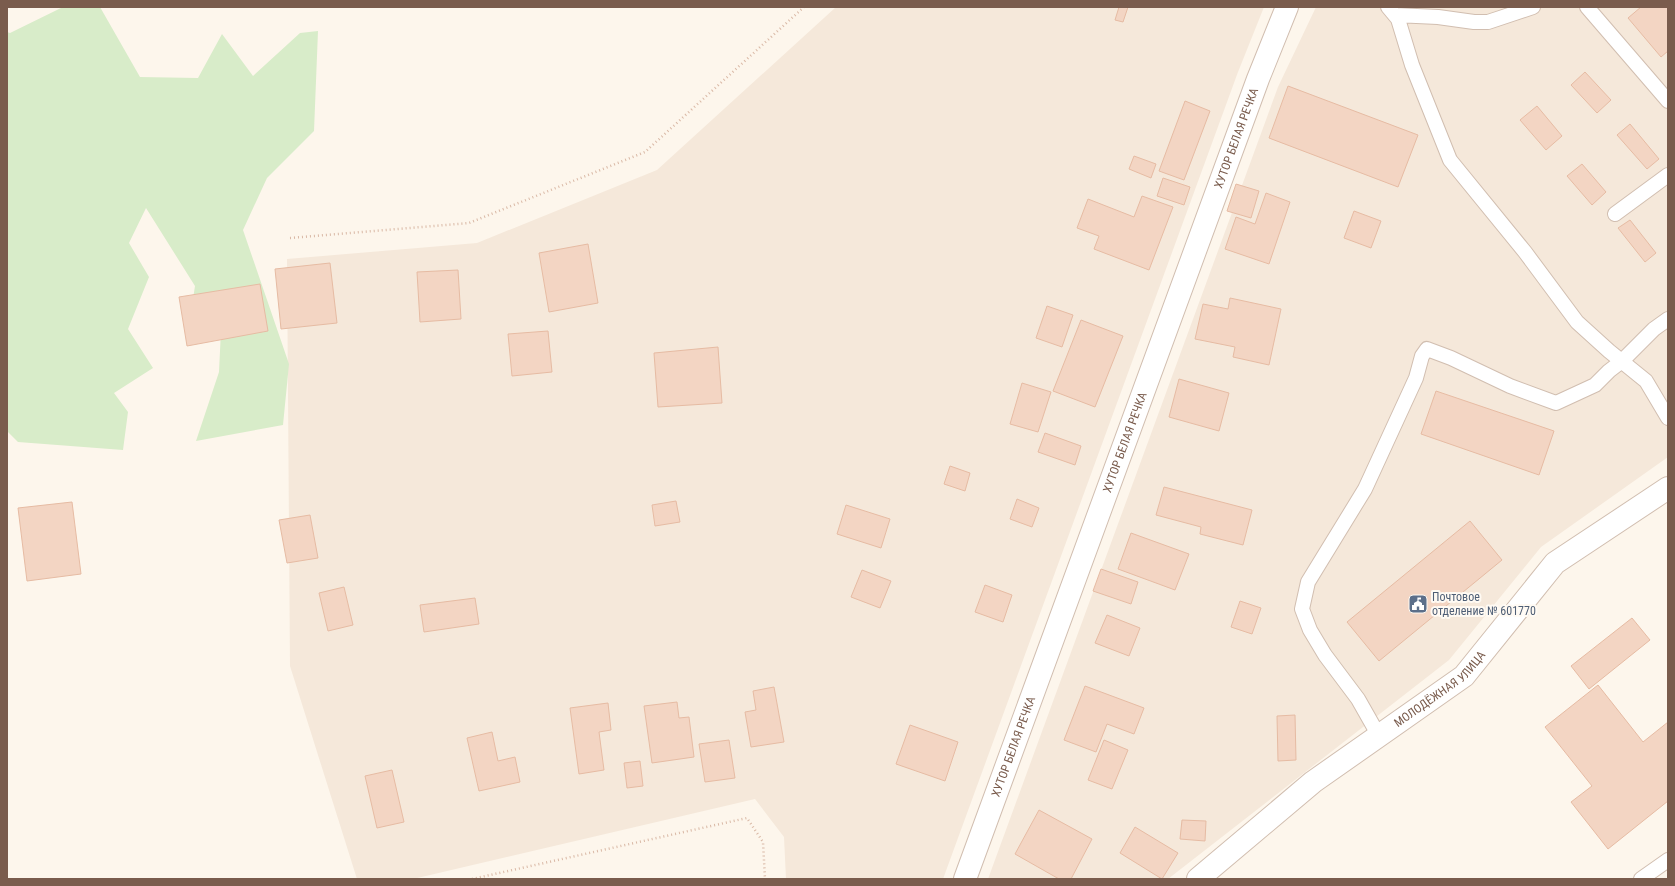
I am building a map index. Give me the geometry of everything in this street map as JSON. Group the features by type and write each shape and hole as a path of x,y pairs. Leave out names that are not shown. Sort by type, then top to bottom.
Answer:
{"street":[{"name":"ХУТОР БЕЛАЯ РЕЧКА","path":"965,879 1255,87 1287,7"},
{"name":"МОЛОДЁЖНАЯ УЛИЦА","path":"1198,879 1313,782 1464,676 1555,563 1668,488"}],"lane":[{"path":"1391,11 1474,22 1488,22 1533,7"},
{"path":"1588,7 1668,101"},
{"path":"1391,11 1398,19 1412,65 1450,160 1525,252 1577,322 1609,351 1646,381 1668,418"},
{"path":"1615,214 1668,175"},
{"path":"1379,736 1358,699 1325,655 1310,630 1302,609 1308,582 1365,489 1416,378 1422,356 1427,349 1451,358 1510,386 1556,403 1595,385 1654,329 1668,320"},
{"path":"1641,879 1668,860"}],"path":[{"path":"290,238 469,224 645,152 804,7"},
{"path":"472,879 747,818 763,842 765,879"}],"shaded area":[{"path":"836,7 1264,7 1238,72 943,879 786,879 784,837 755,799 413,879 357,879 290,666 287,259 477,243 657,170"},
{"path":"1316,7 1668,7 1668,457 1541,547 1449,660 1168,879 988,879 1278,87"}],"green space":[{"path":"63,7 100,7 140,77 198,78 222,34 253,76 300,33 318,31 314,131 267,178 243,230 289,364 283,425 196,441 219,372 221,330 189,324 195,286 146,208 129,243 149,277 128,329 153,368 114,393 128,412 123,450 18,442 7,431 7,32 10,33"}],"building":[{"path":"1119,7 1128,7 1123,22 1115,20"},
{"path":"1641,7 1668,7 1668,51 1661,57 1628,18"},
{"path":"1585,72 1611,100 1597,113 1571,85"},
{"path":"1288,86 1418,135 1398,187 1269,138"},
{"path":"1185,101 1210,111 1184,180 1159,171"},
{"path":"1537,106 1562,136 1546,150 1520,120"},
{"path":"1630,124 1659,159 1647,169 1617,135"},
{"path":"1134,156 1156,164 1151,178 1129,169"},
{"path":"1582,164 1606,192 1592,205 1567,176"},
{"path":"1163,178 1190,187 1184,205 1157,196"},
{"path":"1236,184 1259,191 1251,218 1227,211"},
{"path":"1266,193 1290,202 1269,264 1225,249 1236,217 1255,224"},
{"path":"1142,196 1173,207 1149,270 1094,249 1099,236 1077,228 1088,199 1134,217"},
{"path":"1354,211 1381,221 1371,248 1344,238"},
{"path":"1630,220 1656,253 1645,262 1618,228"},
{"path":"588,244 598,303 549,312 539,253"},
{"path":"330,263 337,323 281,329 275,269"},
{"path":"458,270 461,319 420,322 417,272"},
{"path":"260,284 268,331 187,346 179,297"},
{"path":"1230,298 1281,309 1269,365 1233,357 1235,347 1195,339 1203,304 1228,309"},
{"path":"1047,306 1073,315 1062,347 1036,338"},
{"path":"1081,320 1123,336 1095,407 1053,391"},
{"path":"548,331 552,372 512,376 508,334"},
{"path":"718,347 722,403 658,407 654,353"},
{"path":"1179,379 1229,393 1219,431 1169,417"},
{"path":"1022,383 1051,392 1038,432 1010,424"},
{"path":"1436,391 1554,431 1539,475 1421,434"},
{"path":"1045,433 1081,446 1075,465 1038,452"},
{"path":"950,466 970,473 965,491 944,484"},
{"path":"1164,487 1252,510 1243,545 1200,534 1201,527 1156,515"},
{"path":"1017,499 1039,508 1032,527 1010,519"},
{"path":"676,501 680,522 655,526 652,505"},
{"path":"72,502 81,574 27,581 18,508"},
{"path":"846,505 890,519 881,548 837,534"},
{"path":"310,515 318,558 287,563 279,520"},
{"path":"1470,521 1502,560 1379,661 1347,622"},
{"path":"1131,533 1189,554 1175,590 1118,569"},
{"path":"1101,569 1138,582 1131,604 1093,591"},
{"path":"862,570 891,581 880,608 851,597"},
{"path":"985,585 1012,595 1003,622 975,612"},
{"path":"344,587 353,625 328,631 319,593"},
{"path":"475,598 479,624 424,632 420,605"},
{"path":"1240,601 1261,608 1252,634 1231,627"},
{"path":"1107,615 1140,628 1129,656 1095,643"},
{"path":"1632,618 1650,640 1589,689 1571,666"},
{"path":"1598,685 1643,742 1668,722 1668,801 1608,849 1571,802 1592,786 1545,727"},
{"path":"1085,686 1144,708 1134,734 1107,724 1096,752 1064,740"},
{"path":"774,687 784,742 751,747 745,712 756,710 753,691"},
{"path":"677,702 679,718 689,717 694,757 652,763 644,706"},
{"path":"608,703 611,730 599,732 604,770 579,774 570,708"},
{"path":"1295,715 1296,760 1278,761 1277,716"},
{"path":"910,725 958,742 945,781 896,764"},
{"path":"492,732 498,761 515,757 520,782 479,791 467,738"},
{"path":"729,740 735,778 705,782 699,744"},
{"path":"1104,740 1128,750 1112,789 1088,780"},
{"path":"640,761 643,786 627,788 624,763"},
{"path":"392,770 404,822 377,828 365,776"},
{"path":"1039,810 1092,839 1071,879 1059,879 1015,854"},
{"path":"1182,820 1206,821 1205,841 1180,839"},
{"path":"1135,827 1178,853 1162,879 1120,853"}],"place":[{"name":"Почтовое отделение № 601770","path":"1418,604"}]}
